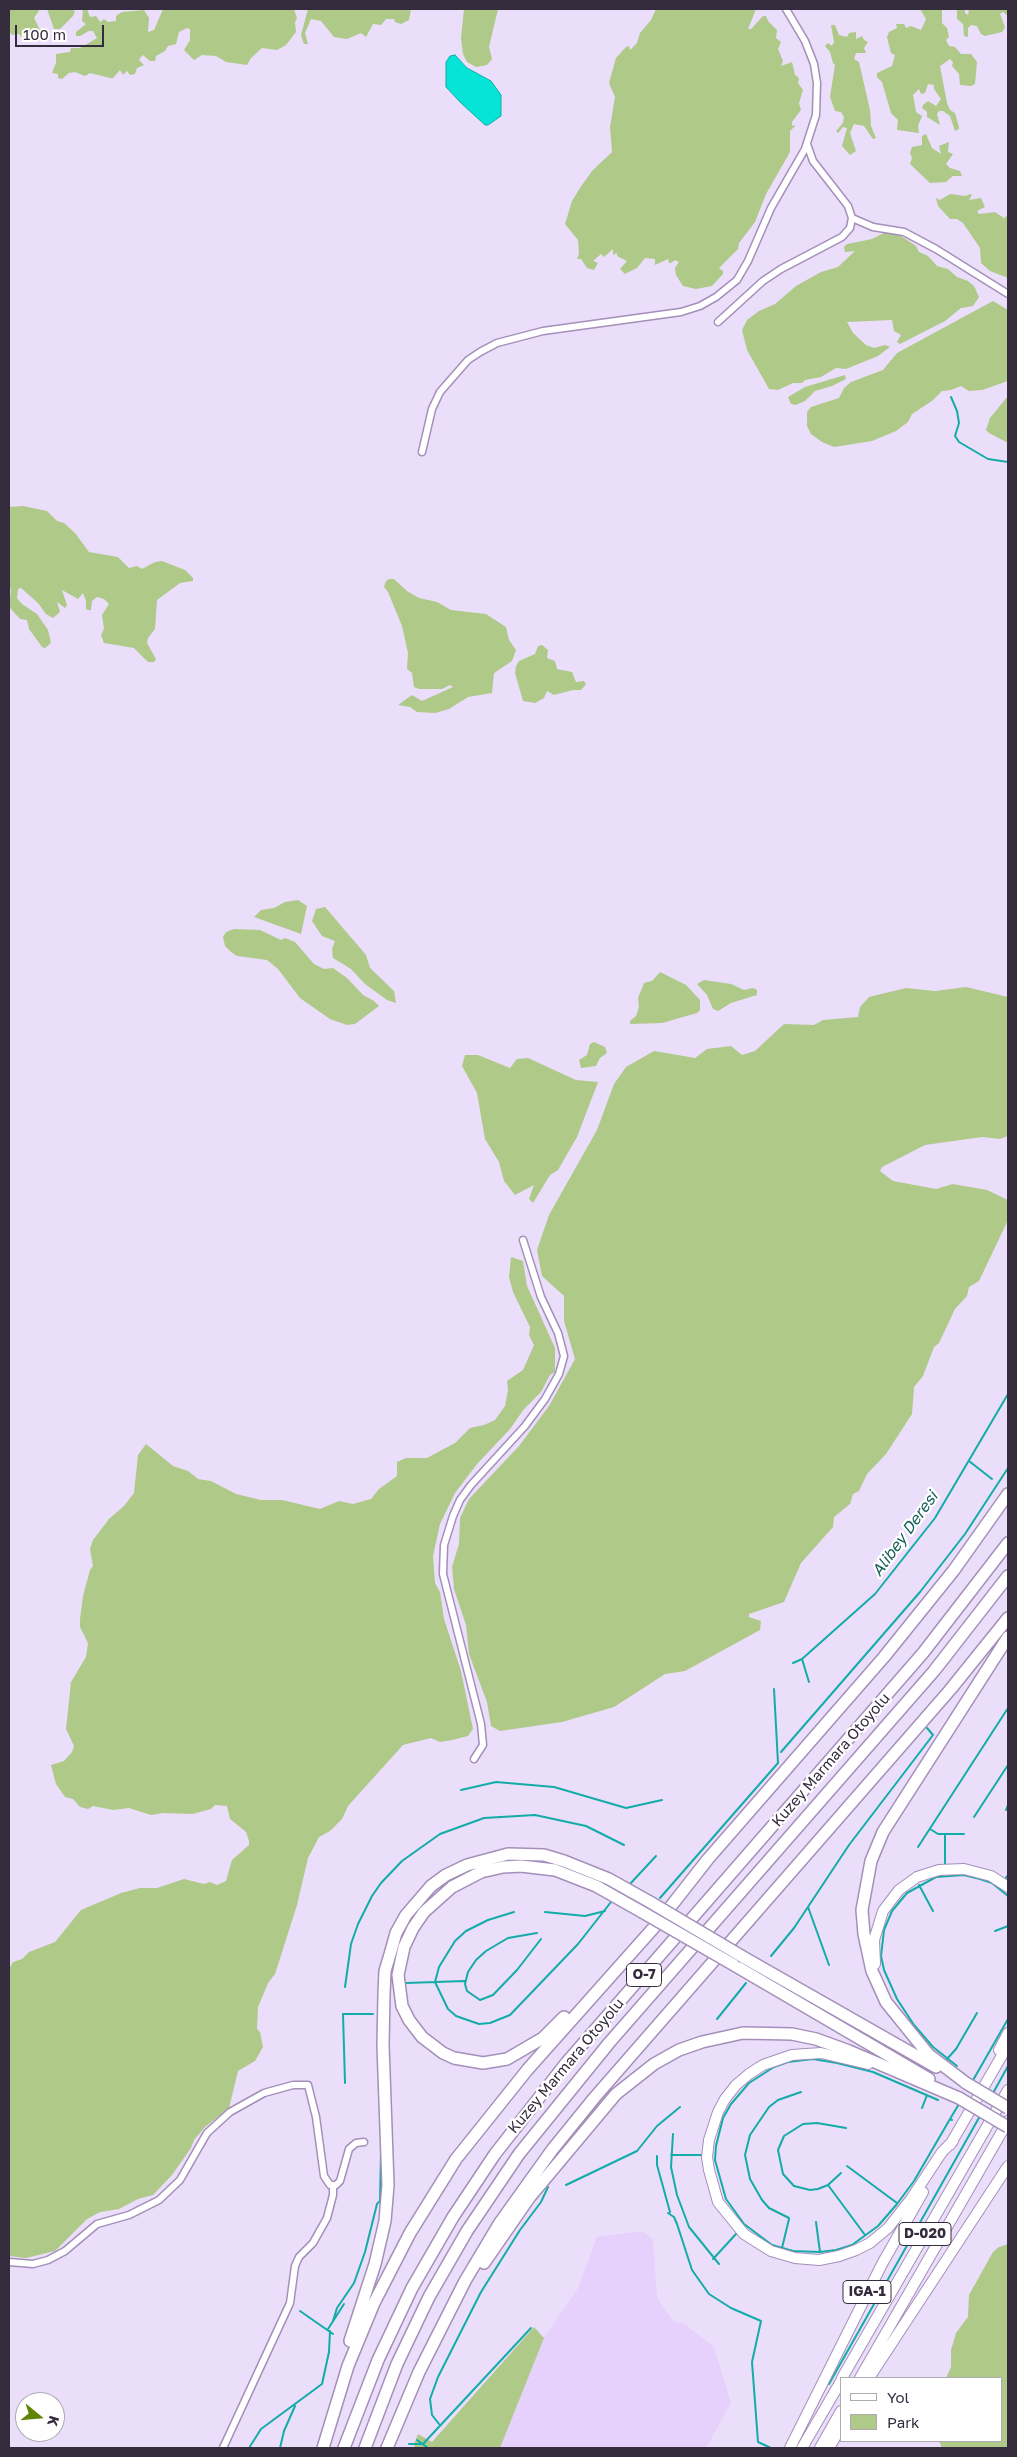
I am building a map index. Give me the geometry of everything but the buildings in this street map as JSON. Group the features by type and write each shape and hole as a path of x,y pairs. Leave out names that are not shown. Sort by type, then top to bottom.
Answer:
{"highway":[{"path":"323,2448 343,2382 371,2309 410,2233 440,2184 493,2111 682,1895 708,1859 934,1596 1008,1494"},
{"name":"Kuzey Marmara Otoyolu","path":"344,2448 378,2360 412,2288 453,2216 495,2154 567,2062 923,1653 1008,1543"},
{"name":"Kuzey Marmara Otoyolu","path":"365,2448 398,2364 429,2297 467,2231 519,2154 609,2043 934,1671 1008,1576"},
{"path":"387,2448 434,2340 465,2281 504,2217 552,2150 595,2096 950,1690 1008,1618"},
{"path":"966,2084 928,2054 886,2002 872,1971 864,1934 862,1910 871,1861 883,1832 1008,1637"},
{"path":"318,2448 375,2264 384,2221 388,2185 383,2045 385,1971 396,1933 406,1915 424,1893 446,1875 466,1864 508,1854 544,1855 600,1875 1008,2108"},
{"path":"708,1859 687,1878 563,2018 543,2038 521,2052 494,2062 454,2058 443,2053 422,2037 409,2020 402,2006 398,1975 404,1947 413,1928 436,1898 464,1879 481,1872 503,1867 520,1866 555,1870 596,1886 642,1912 734,1966 959,2098 1008,2127"},
{"path":"895,2014 880,1980 874,1950 879,1921 894,1896 917,1877 946,1869 978,1871 992,1876 1008,1887"},
{"path":"392,2434 412,2401 457,2310 506,2229 553,2168 616,2094 654,2064 679,2050 728,2035 767,2032 792,2034 816,2039 959,2098"},
{"name":"IGA-1","path":"988,2081 992,2066 1008,2033"},
{"name":"IGA-1","path":"790,2448 882,2264 1008,2045"},
{"path":"913,2079 858,2060 821,2053 792,2055 770,2062 749,2074 736,2085 725,2100 718,2112 709,2140 709,2170 718,2202 744,2234 771,2251 805,2260 839,2256 870,2242 888,2228 911,2199 942,2152 953,2140"},
{"name":"D-020","path":"842,2377 1008,2090"},
{"name":"D-020","path":"861,2377 1008,2121"},
{"path":"871,2377 1008,2166"},
{"name":"D-020","path":"802,2448 840,2381"},
{"path":"820,2448 840,2413"},
{"path":"829,2448 840,2429"}],"street":[{"path":"422,452 432,409 440,392 468,360 480,352 497,343 543,331 681,312 700,306 727,290 743,272 771,208 793,172 807,144 816,115 817,83 814,64 805,41 786,9"},
{"path":"718,322 738,302 769,277 842,237 850,228 852,218 848,206 813,162 807,144"},
{"path":"852,218 873,227 904,232 936,249 1008,294"},
{"path":"474,1759 483,1745 481,1724 443,1574 444,1545 460,1500 471,1485 525,1426 545,1399 559,1374 564,1356 558,1333 541,1297 523,1240"},
{"path":"9,2262 32,2264 48,2260 65,2251 97,2224 129,2215 159,2200 180,2180 201,2142 218,2122 245,2102 284,2086 308,2085 316,2117 324,2176 328,2183 333,2186"},
{"path":"333,2186 340,2181 349,2149 356,2143 364,2142"},
{"path":"223,2448 290,2303 295,2266 299,2257 314,2243 327,2218 333,2195 333,2186"}],"shaded area":[{"path":"455,55 467,68 491,81 501,95 501,116 488,125 485,125 446,87 446,62 450,56"},
{"path":"644,2232 653,2240 657,2298 674,2322 683,2323 714,2347 731,2403 706,2448 500,2448 544,2338 578,2288 597,2237"}],"green space":[{"path":"9,9 40,9 34,18 40,30 31,39 26,35 22,38 19,34 12,35 9,31"},
{"path":"47,9 71,9 75,11 73,16 60,29 54,29"},
{"path":"83,9 87,9 90,17 96,16 100,22 104,19 108,22 116,21 116,16 122,12 144,10 149,18 148,32 154,30 163,9 294,9 297,18 295,22 296,32 286,45 277,50 262,48 251,58 247,65 226,62 216,56 202,55 194,60 184,50 190,40 190,29 187,28 179,32 176,44 168,46 165,51 156,56 155,61 150,61 143,55 139,60 144,65 137,68 135,74 130,75 127,71 123,75 120,70 113,78 110,78 90,73 85,76 75,72 69,73 62,79 58,78 58,74 52,73 56,63 56,54 70,52 71,48 80,48 97,38 93,31 76,36 76,32 86,24 82,21"},
{"path":"308,9 411,9 409,20 401,24 395,22 394,19 386,19 381,25 373,24 366,37 361,33 347,39 334,37 321,21 311,19 305,33 308,44 304,44 301,35"},
{"path":"464,9 498,9 489,47 492,59 487,65 476,67 467,62 463,54 461,38"},
{"path":"656,9 756,9 748,29 751,29 763,16 766,16 768,21 777,30 776,38 781,42 778,49 783,61 781,66 792,62 795,75 799,78 798,83 803,90 799,103 801,110 792,122 792,126 796,125 790,131 790,152 766,194 755,222 739,243 738,249 719,268 723,271 723,274 712,286 696,289 683,286 676,275 675,268 679,262 675,260 669,263 668,259 655,265 655,259 645,258 637,268 625,274 620,269 627,261 617,256 617,253 613,255 613,249 604,257 601,254 593,261 598,263 594,270 587,268 581,259 577,259 579,254 578,240 565,224 572,201 580,188 592,171 612,152 610,127 615,97 609,83 616,58 626,47 629,46 630,50 637,43 640,33 651,20"},
{"path":"920,9 942,9 942,23 947,28 949,37 946,40 949,46 955,47 961,54 971,54 977,62 975,84 971,86 960,85 959,74 952,66 953,62 950,59 940,66 947,103 950,110 955,113 959,127 955,131 950,116 943,111 939,111 937,114 940,125 927,117 927,112 922,108 923,105 928,101 936,106 941,99 934,89 934,85 928,84 925,93 921,94 919,89 913,95 916,112 922,116 918,126 919,133 897,130 898,120 891,113 882,82 877,77 877,73 892,66 895,55 891,53 887,37 889,32 897,28 896,24 904,24 906,28 911,26 921,30 926,19"},
{"path":"957,9 965,9 965,13 968,15 969,9 1008,9 1008,16 1003,12 1000,14 1005,27 1002,32 985,36 981,34 977,26 971,25 968,28 968,37 964,36 963,24 957,19"},
{"path":"831,25 835,25 839,35 847,37 849,33 856,32 856,39 862,36 868,42 864,48 866,53 856,53 854,59 859,62 870,110 871,126 876,138 873,139 864,126 854,124 850,133 856,151 850,155 842,146 847,128 843,127 838,133 836,131 843,123 844,117 841,112 835,111 830,97 835,65 830,52 825,46 828,43 832,46 834,42"},
{"path":"926,134 932,148 941,154 939,146 949,142 948,152 953,154 946,164 950,168 960,171 962,176 953,176 946,182 930,183 910,164 912,147 922,145 922,136"},
{"path":"950,194 966,196 970,194 972,195 969,200 981,198 985,207 977,211 979,214 995,212 1004,218 1008,215 1008,278 990,271 981,263 980,248 963,223 957,219 950,219 938,206 936,198 940,200"},
{"path":"886,232 901,236 916,246 919,252 928,256 937,266 948,269 957,277 968,281 974,286 979,297 973,306 961,308 945,321 900,344 897,342 901,335 894,331 892,320 847,322 853,333 866,345 874,348 885,345 890,347 878,356 846,369 836,368 821,377 805,380 802,383 793,383 778,390 769,389 747,350 742,330 747,320 759,311 775,304 796,286 821,272 838,267 855,251 845,252 844,247 847,244 872,239"},
{"path":"993,301 1008,310 1008,381 982,390 969,391 961,386 942,391 932,401 912,414 908,422 896,431 872,441 834,447 822,442 811,434 807,426 807,412 811,407 839,398 844,388 851,382 883,370 897,353"},
{"path":"845,375 846,379 815,391 805,401 796,405 791,404 788,397 805,387"},
{"path":"1008,396 1008,443 986,430 990,418"},
{"path":"23,506 47,511 57,521 64,523 75,533 89,552 118,557 129,568 137,566 142,569 155,562 162,561 185,570 193,578 193,581 180,583 157,600 155,629 148,638 147,643 156,659 154,662 148,662 134,648 104,643 101,635 104,629 102,615 109,604 104,599 97,597 92,601 91,610 88,610 86,609 83,593 78,599 62,590 67,605 65,608 57,602 60,612 53,618 46,614 38,603 21,588 18,589 17,598 22,604 37,614 48,630 51,643 45,648 42,647 29,629 27,620 20,619 9,607 11,590 9,586 9,507"},
{"path":"389,579 394,579 407,591 419,598 437,602 451,610 486,614 506,627 509,640 516,650 512,661 494,673 492,693 468,697 449,709 435,713 417,712 410,707 398,705 412,695 422,701 453,687 450,685 442,689 419,689 414,687 412,673 407,669 408,653 402,626 388,592 384,587"},
{"path":"542,645 548,650 547,658 555,661 557,669 572,672 576,682 584,681 586,684 581,690 554,695 547,691 544,698 535,703 523,701 515,673 516,666 519,661 535,654 538,646"},
{"path":"298,900 307,906 301,934 254,917 261,910"},
{"path":"325,907 366,955 370,968 394,991 396,1003 387,1000 365,984 351,969 333,958 332,949 335,941 322,936 312,921 316,909"},
{"path":"234,929 260,930 281,940 285,938 295,942 314,964 324,969 333,968 347,978 363,995 379,1006 355,1024 347,1025 330,1019 300,998 278,969 267,960 237,956 231,952 225,946 223,937 226,932"},
{"path":"660,972 686,985 700,1000 700,1010 697,1013 662,1023 630,1024 630,1021 636,1016 639,1007 638,998 644,983 652,981"},
{"path":"704,980 731,984 744,990 753,988 757,990 757,995 731,1003 718,1011 713,1009 707,995 697,984"},
{"path":"966,987 1008,997 1008,1136 1000,1139 982,1137 925,1145 882,1167 880,1171 893,1181 936,1189 953,1184 987,1190 1008,1200 1008,1220 979,1281 969,1287 967,1296 955,1309 939,1343 934,1347 923,1376 914,1387 912,1414 886,1454 867,1474 859,1491 853,1494 850,1504 834,1517 833,1527 801,1563 784,1602 749,1614 749,1617 761,1621 760,1630 685,1671 665,1674 614,1707 562,1722 500,1731 491,1726 487,1702 469,1654 466,1625 454,1589 452,1567 459,1544 460,1518 469,1499 519,1446 549,1406 575,1359 564,1321 564,1296 542,1276 537,1250 549,1215 597,1130 614,1084 626,1067 654,1051 695,1058 707,1049 731,1046 742,1055 755,1051 784,1024 814,1025 823,1020 858,1017 860,1007 869,997 906,988 935,991"},
{"path":"594,1042 605,1047 607,1053 600,1058 596,1066 581,1068 579,1060 587,1055 590,1044"},
{"path":"465,1055 478,1055 510,1068 517,1059 528,1058 576,1080 598,1082 577,1137 558,1170 550,1175 533,1203 529,1199 534,1185 515,1195 504,1181 499,1162 485,1139 477,1093 462,1066"},
{"path":"511,1257 523,1261 527,1286 555,1348 555,1372 550,1375 541,1392 477,1464 455,1493 440,1524 433,1556 435,1583 440,1592 444,1619 461,1671 473,1729 468,1736 452,1740 440,1742 431,1738 403,1745 348,1806 342,1819 330,1831 319,1837 308,1858 297,1905 275,1974 268,1983 258,2007 257,2029 260,2032 263,2047 255,2061 238,2071 229,2108 205,2127 194,2140 191,2148 172,2175 153,2195 138,2199 119,2209 100,2212 87,2219 55,2251 26,2258 9,2256 9,1969 13,1962 22,1959 29,1952 55,1942 81,1910 121,1893 140,1888 157,1888 184,1879 204,1884 210,1882 217,1885 226,1881 232,1860 249,1845 246,1832 230,1819 227,1806 215,1805 211,1809 193,1814 163,1813 151,1815 129,1808 113,1810 93,1806 88,1809 80,1807 73,1799 65,1797 56,1784 51,1765 64,1761 72,1752 74,1746 66,1729 71,1682 86,1657 88,1643 80,1627 80,1619 83,1596 90,1570 93,1566 90,1549 93,1540 109,1519 124,1506 134,1493 138,1455 146,1444 173,1466 188,1471 198,1479 211,1481 236,1494 261,1500 282,1500 320,1509 339,1501 353,1504 371,1499 379,1489 397,1476 397,1462 406,1458 427,1458 455,1443 470,1428 495,1420 505,1406 508,1390 507,1381 523,1370 534,1345 529,1335 530,1327 513,1292 509,1277"},
{"path":"1008,2244 1008,2448 942,2448 939,2442 1002,2442 1002,2377 946,2377 951,2367 951,2350 956,2333 968,2317 969,2295 993,2252 999,2247"},
{"path":"534,2327 544,2338 500,2448 415,2448 414,2444 418,2434 432,2442"}],"waterway":[{"path":"951,397 957,411 959,423 955,436 959,442 988,459 1008,462"},
{"name":"Alibey Deresi","path":"793,1663 802,1659 875,1594 935,1518 1008,1394"},
{"path":"969,1461 992,1479"},
{"path":"781,1752 920,1592 965,1534 1008,1468"},
{"path":"802,1659 809,1682"},
{"path":"660,1898 778,1763 774,1689"},
{"path":"918,1847 1008,1708"},
{"path":"771,1956 794,1928 849,1845 933,1735 927,1728"},
{"path":"974,1817 1008,1765"},
{"path":"461,1790 496,1782 554,1787 626,1808 662,1800"},
{"path":"1006,1810 1008,1805"},
{"path":"345,1987 351,1944 358,1924 372,1896 381,1883 402,1861 440,1834 484,1818 535,1815 586,1826 624,1845"},
{"path":"930,1829 938,1834 964,1834"},
{"path":"945,1835 945,1864"},
{"path":"630,1884 656,1856"},
{"path":"957,2066 933,2047 914,2025 897,1999 884,1970 881,1956 884,1930 892,1911 907,1893 936,1877 964,1875 980,1879 992,1883 1008,1896"},
{"path":"1005,1879 1008,1875"},
{"path":"919,1885 933,1911"},
{"path":"514,1912 488,1920 466,1931 455,1941 439,1967 435,1982 448,2009 456,2016 479,2024 490,2023 510,2015 578,1944 611,1902"},
{"path":"808,1907 829,1965"},
{"path":"545,1912 585,1916 605,1911"},
{"path":"995,1931 1008,1926"},
{"path":"537,1933 508,1938 486,1951 476,1960 468,1972 465,1984 467,1991 480,2000 493,1995 517,1970 541,1939"},
{"path":"406,1983 465,1981"},
{"path":"717,2019 746,1983"},
{"path":"947,2059 956,2049 977,2013"},
{"path":"345,2083 343,2014 373,2014"},
{"path":"972,2082 1008,2019"},
{"path":"938,2100 873,2072 837,2063 813,2059 788,2062 774,2067 749,2083 731,2104 723,2118 716,2146 715,2160 726,2199 744,2224 772,2245 793,2251 820,2252 852,2245 878,2226 897,2204 914,2181 950,2119"},
{"path":"992,2095 1008,2066"},
{"path":"789,2218 769,2208 762,2200 750,2179 745,2155 750,2135 769,2107 778,2100 801,2092"},
{"path":"922,2108 927,2095"},
{"path":"952,2120 950,2119 959,2104"},
{"path":"566,2185 637,2151 657,2126 680,2107"},
{"path":"829,2384 980,2116"},
{"path":"841,2173 828,2185 818,2189 810,2190 794,2186 783,2174 778,2150 784,2136 803,2124 817,2123 846,2128"},
{"path":"673,2134 671,2167 677,2195 689,2227 719,2264"},
{"path":"333,2321 337,2308 354,2283 365,2252 377,2204 380,2201 381,2153"},
{"path":"671,2155 703,2155"},
{"path":"657,2156 657,2165 670,2212"},
{"path":"847,2166 897,2203"},
{"path":"828,2185 865,2235"},
{"path":"439,2424 432,2415 430,2399 438,2377 481,2292 520,2230 541,2202 548,2187"},
{"path":"668,2213 674,2217 677,2224 692,2270 709,2294 731,2308 761,2321 752,2362 758,2442 771,2448"},
{"path":"782,2248 789,2219"},
{"path":"816,2222 820,2252"},
{"path":"713,2259 736,2234"},
{"path":"328,2329 344,2304"},
{"path":"300,2311 333,2334"},
{"path":"423,2444 531,2328"},
{"path":"249,2448 261,2429 322,2384 329,2352 330,2331"},
{"path":"280,2448 284,2431 295,2406"},
{"path":"417,2440 428,2448"},
{"path":"409,2444 423,2444"}]}
